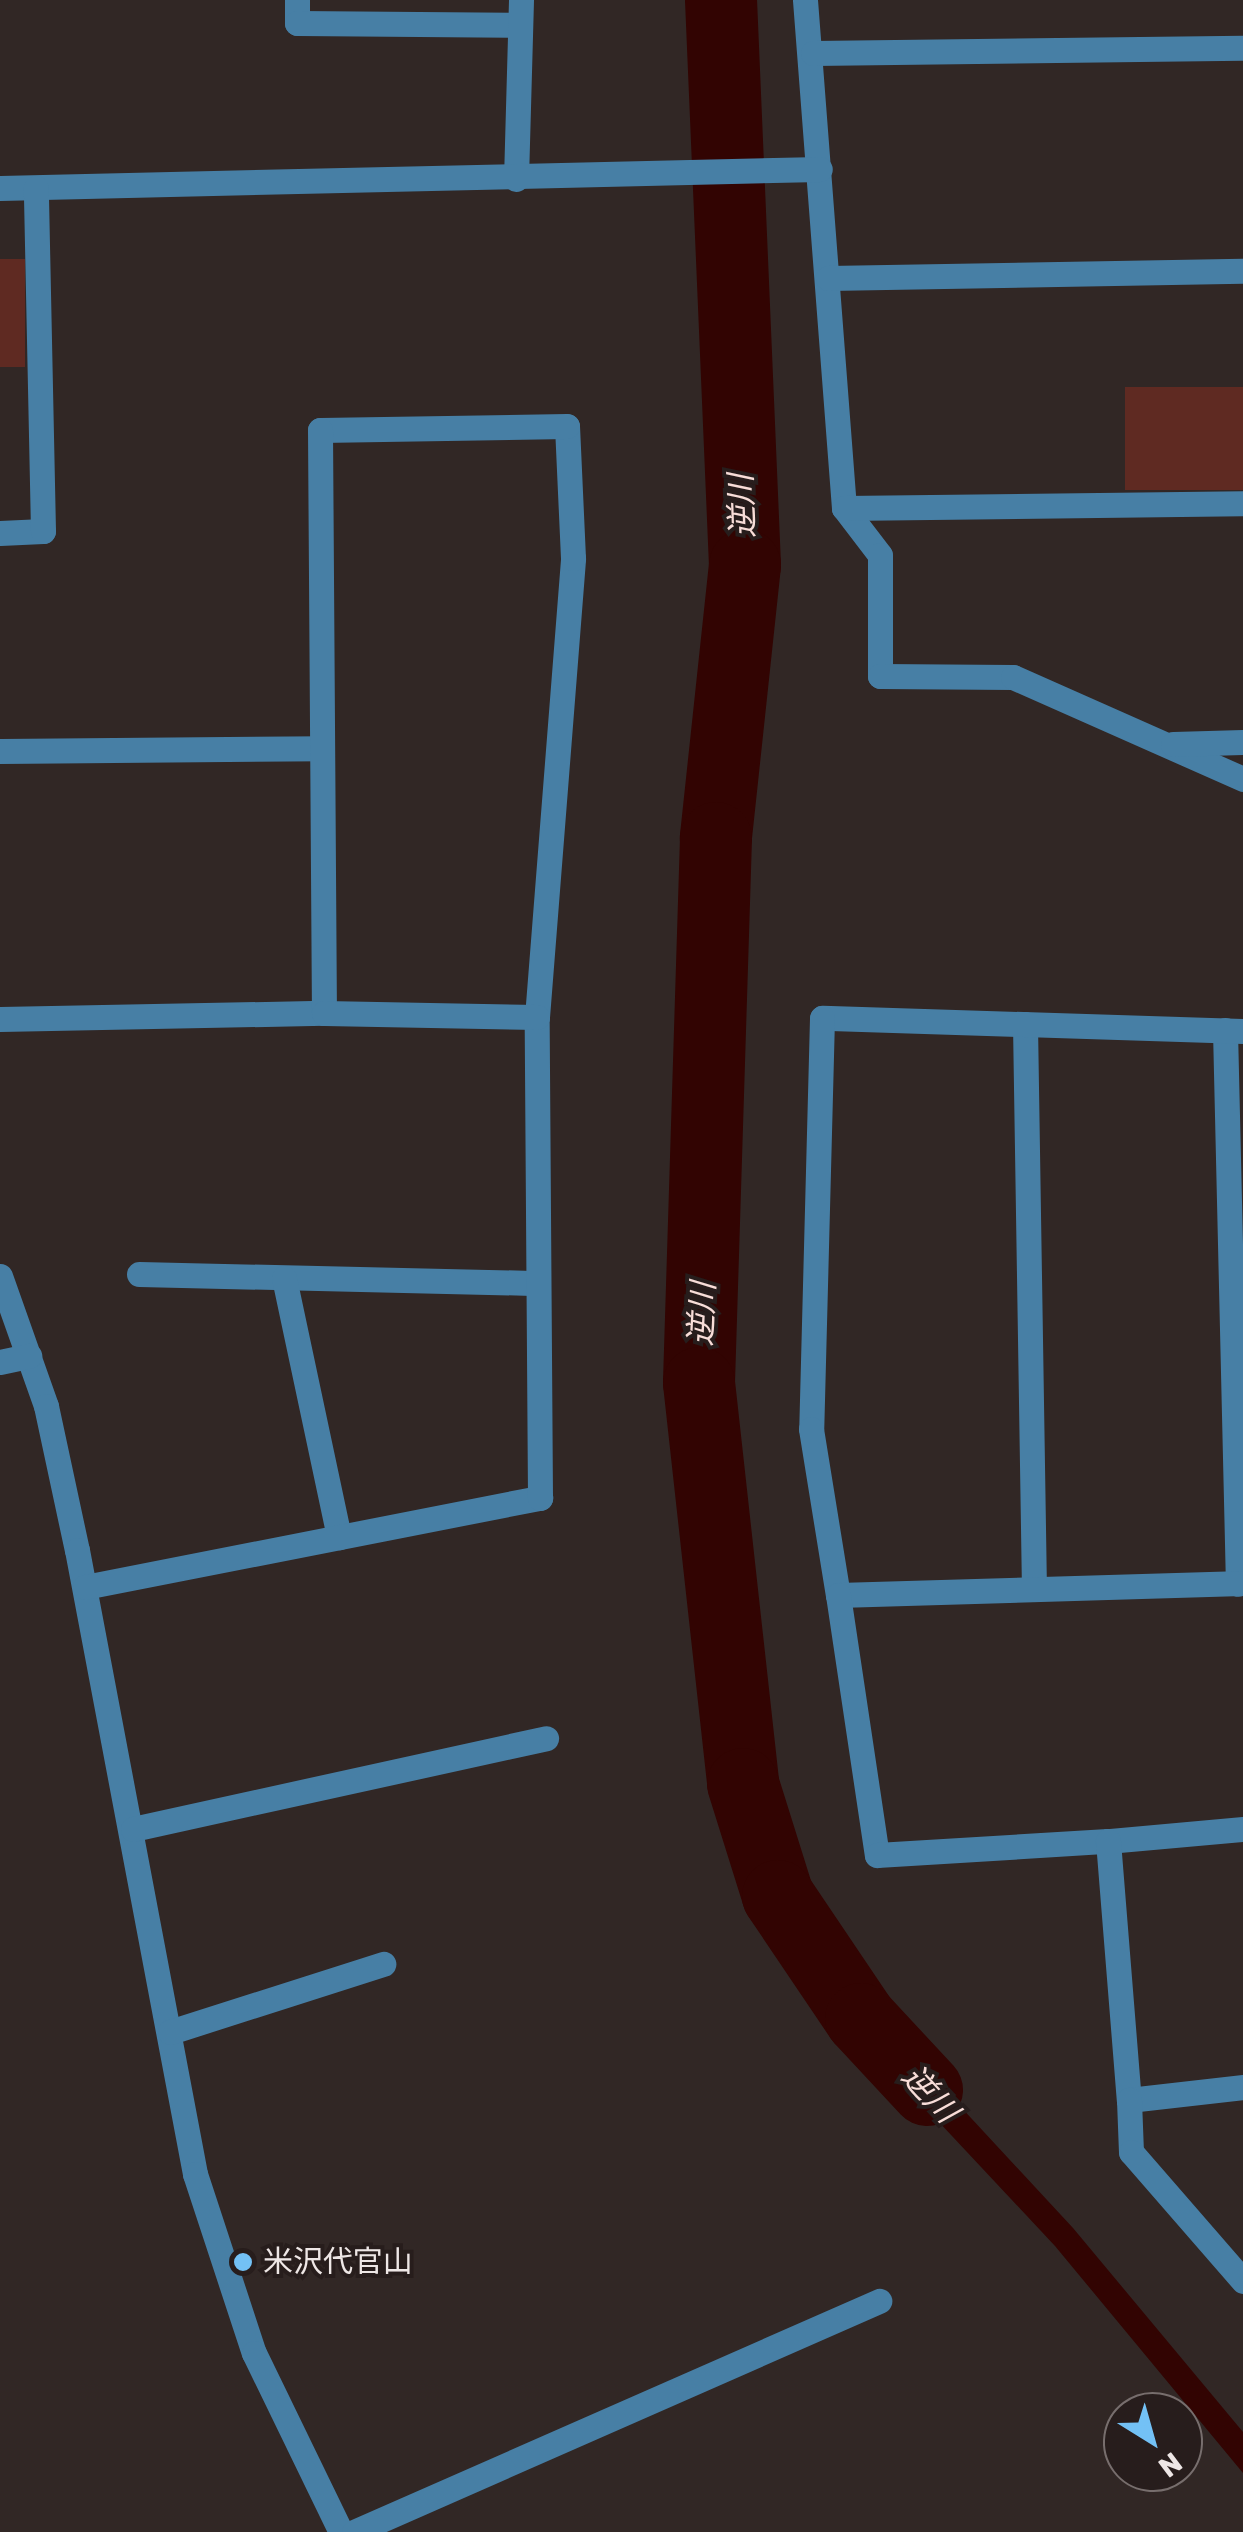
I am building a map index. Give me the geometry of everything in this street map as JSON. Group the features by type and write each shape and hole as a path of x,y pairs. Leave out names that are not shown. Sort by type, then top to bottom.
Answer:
{"street":[{"path":"298,0 296,23 521,12 516,179"},
{"path":"806,0 813,53 844,508 880,555 880,676 1013,678 1243,779"},
{"path":"813,53 1243,48"},
{"path":"0,188 820,169"},
{"path":"0,533 43,532 36,188"},
{"path":"828,278 1243,272"},
{"path":"85,1587 540,1498 532,1283 538,1016 573,558 567,426 320,430 324,1013"},
{"path":"844,508 1243,503"},
{"path":"1164,744 1243,742"},
{"path":"0,750 322,748"},
{"path":"0,1018 324,1013 538,1016"},
{"path":"838,1595 1240,1583 1234,1030 822,1018 811,1430 877,1854 1243,1829"},
{"path":"1025,1024 1034,1590"},
{"path":"138,1274 532,1283"},
{"path":"0,1276 28,1356 85,1587 170,2032 223,2274 341,2532"},
{"path":"284,1278 340,1537"},
{"path":"0,1362 28,1356"},
{"path":"133,1830 546,1738"},
{"path":"1108,1841 1131,2152 1243,2281"},
{"path":"170,2032 383,1964"},
{"path":"1129,2100 1243,2087"},
{"path":"354,2532 880,2301"}],"shaded area":[{"path":"0,259 25,259 25,367 0,367"},
{"path":"1125,387 1243,387 1243,490 1125,490"}],"water":[{"path":"871,2010 1073,2228 1243,2432 1243,2473 1203,2425 1203,2392 1176,2392 1055,2246 850,2027"}],"waterway":[{"name":"逆川","path":"721,0 745,565 716,838 699,1383 743,1784 778,1896 861,2019 927,2090"}],"place":[{"name":"米沢代官山","path":"243,2262"}]}
